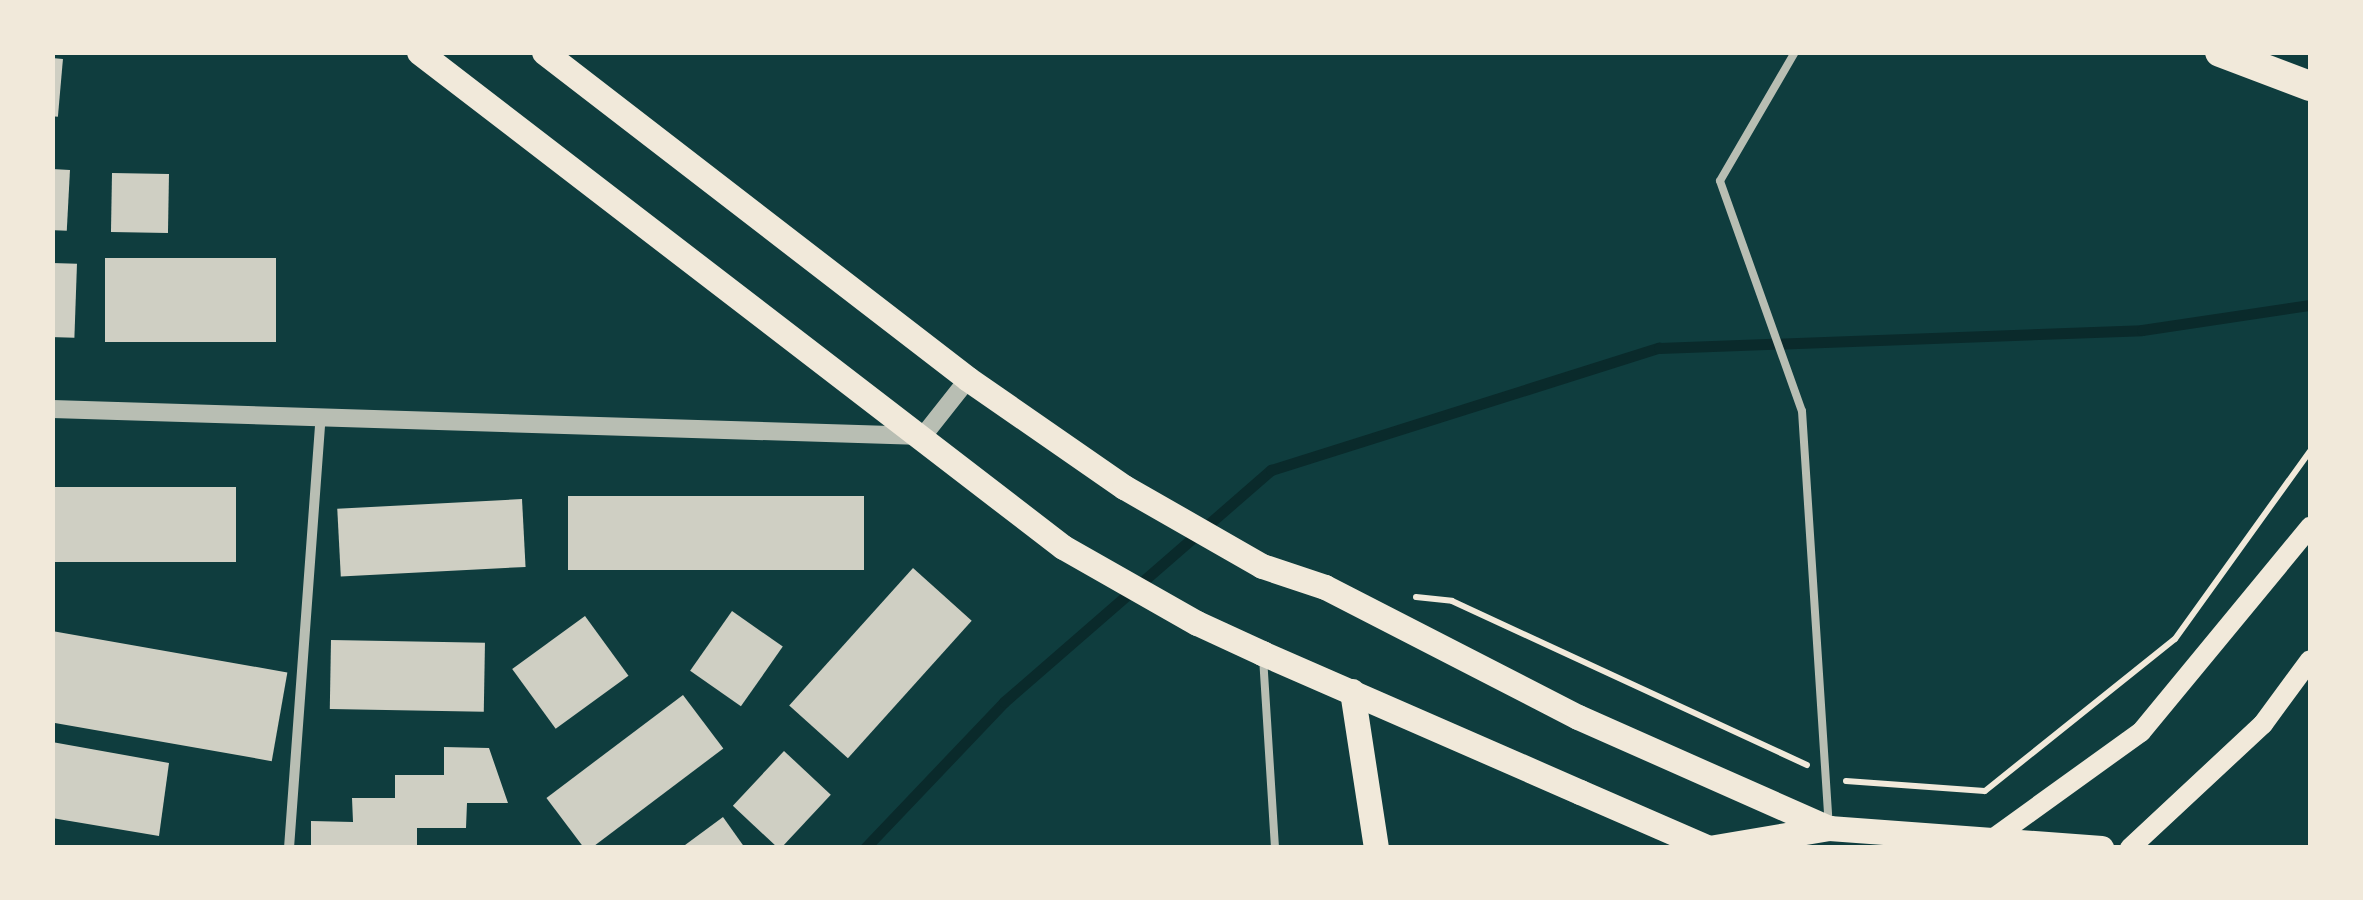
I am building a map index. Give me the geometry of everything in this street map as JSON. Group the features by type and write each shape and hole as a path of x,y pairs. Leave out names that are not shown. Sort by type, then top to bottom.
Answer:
{"highway":[{"path":"2220,52 2310,86"}],"main road":[{"path":"419,52 1063,547 1197,623 1708,848 1829,828 2101,848"},
{"path":"544,52 968,379 1124,487 1262,566 1325,587 1578,717 1829,828"},
{"path":"1991,840 2141,732 2310,527"},
{"path":"2130,848 2263,724 2310,660"},
{"path":"1352,692 1376,848"}],"street":[{"path":"52,409 322,411 923,436 968,379"},
{"path":"290,848 322,411"}],"lane":[{"path":"1795,52 1720,181 1802,411 1829,828"},
{"path":"1262,652 1275,848"}],"path":[{"path":"1838,780 1985,791 2175,639 2310,451"},
{"path":"1398,595 1452,601 1821,772"}],"building":[{"path":"52,58 63,59 58,117 52,116"},
{"path":"52,169 70,170 67,231 52,230"},
{"path":"112,173 169,174 168,233 111,232"},
{"path":"105,258 276,258 276,342 105,342"},
{"path":"52,263 77,264 74,338 52,337"},
{"path":"52,487 236,487 236,562 52,562"},
{"path":"568,496 864,496 864,570 568,570"},
{"path":"522,499 526,567 341,577 337,509"},
{"path":"913,568 972,621 848,758 789,705"},
{"path":"732,611 783,647 741,706 690,671"},
{"path":"585,616 628,676 556,729 512,669"},
{"path":"52,631 287,673 272,761 52,722"},
{"path":"331,640 485,643 484,712 330,709"},
{"path":"683,695 723,749 591,848 584,848 546,798"},
{"path":"52,742 169,763 159,836 52,818"},
{"path":"444,747 489,748 508,803 467,803 466,828 417,828 417,848 311,848 311,821 353,822 352,798 395,798 395,775 444,775"},
{"path":"784,751 831,795 781,848 733,806"},
{"path":"723,817 745,848 681,848"}],"waterway":[{"path":"865,848 1004,702 1271,470 1659,348 2142,330 2310,305"}]}
